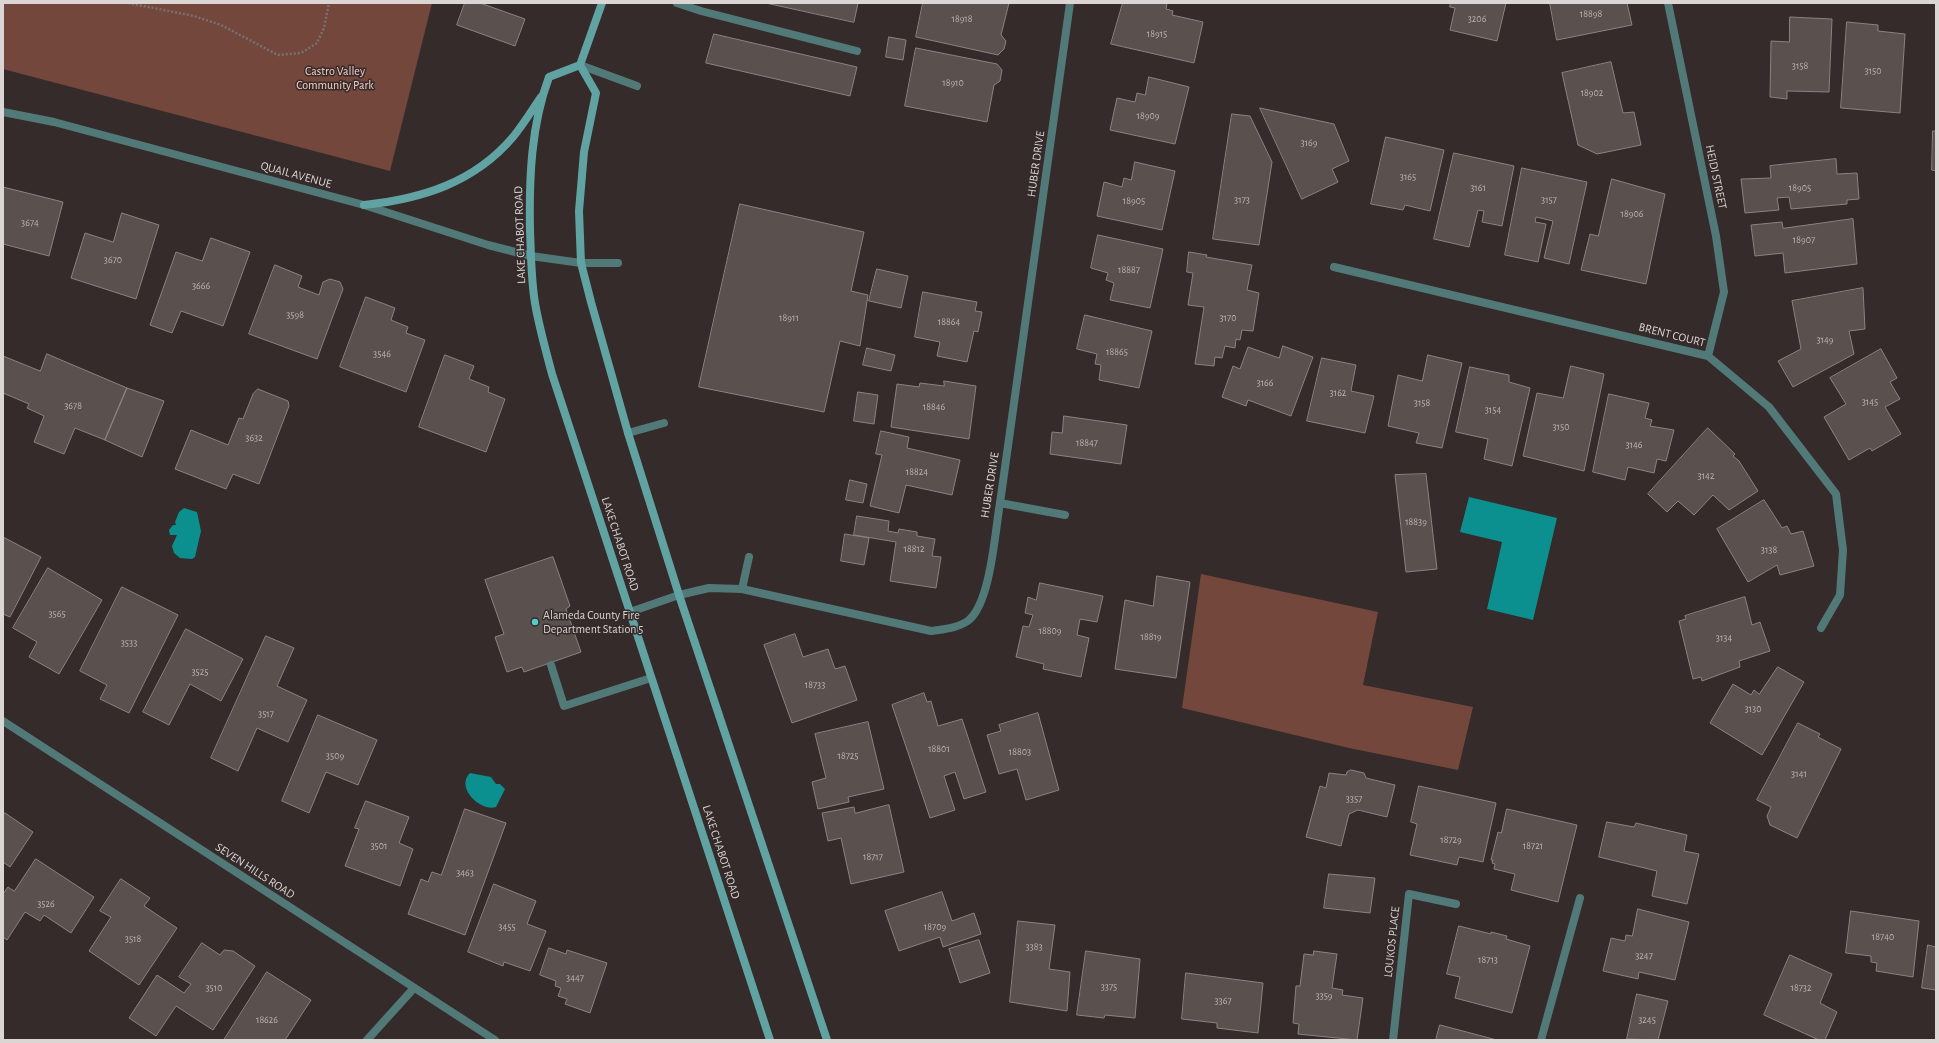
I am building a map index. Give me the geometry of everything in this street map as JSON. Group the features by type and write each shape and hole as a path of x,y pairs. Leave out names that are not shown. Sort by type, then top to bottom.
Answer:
{"main road":[{"path":"602,3 580,65 596,93 584,152 579,211 582,263 596,322 628,433 679,594 827,1040"},
{"name":"LAKE CHABOT ROAD","path":"580,65 549,77 542,94 534,140 529,187 531,256 535,303 552,374 770,1040"},
{"path":"364,206 396,202 428,194 453,183 475,170 513,137 542,94"}],"street":[{"path":"677,3 701,11 857,51"},
{"name":"HUBER DRIVE","path":"630,612 679,594 709,588 742,589 931,631 953,628 969,620 980,605 987,584 1000,502 1070,3"},
{"name":"HEIDI STREET","path":"1668,3 1716,236 1724,292 1708,356"},
{"path":"580,65 637,86"},
{"name":"QUAIL AVENUE","path":"3,112 54,122 364,206 488,245 531,256 582,263 618,263"},
{"name":"BRENT COURT","path":"1334,267 1708,356 1769,407 1836,494 1843,550 1840,595 1821,628"},
{"path":"628,433 664,423"},
{"path":"1000,502 1065,515"},
{"path":"742,589 749,556"},
{"path":"551,665 564,706 651,678"},
{"name":"SEVEN HILLS ROAD","path":"3,721 495,1040"},
{"name":"LOUKOS PLACE","path":"1393,1040 1409,894 1456,904"},
{"path":"1541,1040 1580,898"},
{"path":"367,1040 414,988"}],"path":[{"path":"128,3 194,16 221,25 278,55 301,53 317,43 324,28 329,3"}],"green space":[{"name":"Castro Valley Community Park","path":"3,3 432,3 390,171 3,69"},
{"path":"1201,574 1378,612 1363,685 1473,707 1458,770 1349,748 1182,708"}],"water":[{"path":"1469,497 1557,518 1533,620 1487,609 1502,542 1460,532"},
{"path":"184,508 197,512 201,531 195,557 192,559 180,558 174,553 172,546 177,535 170,535 169,530 173,525 176,525 175,522 179,512"},
{"path":"470,773 491,777 496,784 500,784 505,789 496,807 490,808 483,806 471,797 465,785 466,779"}],"building":[{"path":"465,3 480,3 525,19 515,46 457,25"},
{"path":"766,3 858,3 854,22"},
{"path":"923,3 1009,3 1001,35 1006,41 1004,49 998,55 916,37"},
{"path":"1123,3 1167,3 1166,9 1173,11 1172,15 1203,22 1194,63 1111,44"},
{"path":"1451,3 1506,3 1497,41 1450,30 1455,8 1450,7"},
{"path":"1550,3 1627,3 1632,25 1557,40"},
{"path":"1790,17 1832,19 1829,92 1787,91 1787,99 1770,97 1771,41 1789,42"},
{"path":"1847,22 1878,25 1878,31 1905,34 1900,113 1841,108"},
{"path":"714,34 857,67 850,96 706,63"},
{"path":"889,37 906,40 903,60 886,57"},
{"path":"916,48 997,64 1002,70 1000,81 994,85 987,122 905,106"},
{"path":"1611,62 1623,113 1634,112 1641,145 1597,154 1578,145 1562,73"},
{"path":"1149,77 1189,87 1175,144 1110,130 1117,98 1135,102 1137,93 1145,95"},
{"path":"1260,108 1334,124 1349,161 1332,169 1338,182 1302,199"},
{"path":"1232,114 1250,116 1272,162 1259,245 1213,239"},
{"path":"1933,131 1936,131 1936,171 1932,170"},
{"path":"1386,137 1444,150 1430,211 1405,205 1403,210 1371,204"},
{"path":"1454,153 1514,166 1502,226 1482,222 1484,211 1478,210 1469,247 1434,239"},
{"path":"1836,159 1837,174 1857,173 1859,199 1847,200 1847,204 1791,209 1789,197 1777,198 1779,210 1745,213 1741,179 1771,178 1770,166"},
{"path":"1135,162 1175,171 1162,230 1097,216 1104,182 1122,187 1124,178 1131,180"},
{"path":"1522,168 1587,182 1569,264 1544,258 1553,221 1536,217 1535,222 1546,224 1538,262 1505,255"},
{"path":"1612,179 1665,194 1646,284 1581,270 1590,234 1598,236"},
{"path":"3,187 63,202 49,256 3,244"},
{"path":"740,204 864,232 851,291 868,295 860,346 840,341 824,412 699,387"},
{"path":"122,213 159,225 136,299 71,278 85,233 113,242"},
{"path":"1853,219 1857,264 1785,273 1783,253 1755,256 1751,225 1782,222 1783,228"},
{"path":"1098,235 1163,249 1150,308 1110,300 1114,283 1106,280 1108,273 1091,268"},
{"path":"211,238 250,252 223,326 181,311 172,333 150,325 176,252 202,261"},
{"path":"1189,252 1207,255 1206,257 1252,265 1247,290 1259,293 1253,331 1242,330 1240,340 1236,339 1235,348 1225,346 1222,358 1215,357 1214,366 1195,364 1204,307 1188,305 1193,273 1187,272"},
{"path":"275,265 302,276 298,287 319,295 323,282 330,279 340,282 343,289 317,359 249,334"},
{"path":"877,269 908,276 901,308 869,301"},
{"path":"1863,288 1865,329 1849,331 1854,354 1793,387 1778,361 1801,349 1792,301"},
{"path":"923,292 977,302 975,311 982,312 978,332 974,331 967,362 937,356 940,342 915,337"},
{"path":"366,297 395,308 391,320 408,327 406,333 425,340 406,392 340,367"},
{"path":"1085,315 1152,331 1139,388 1099,380 1101,365 1095,364 1097,354 1077,349"},
{"path":"1283,346 1313,357 1291,416 1248,400 1246,406 1222,397 1233,366 1240,369 1248,347 1279,358"},
{"path":"867,348 895,355 891,371 863,365"},
{"path":"1881,349 1897,378 1890,382 1900,399 1885,407 1901,434 1872,451 1870,448 1849,460 1824,417 1846,404 1830,378"},
{"path":"47,354 127,388 105,440 75,428 64,454 34,442 44,416 27,408 29,404 3,393 3,356 40,371"},
{"path":"445,355 474,366 469,379 489,387 488,392 505,399 486,452 419,427"},
{"path":"1428,355 1462,363 1442,448 1416,443 1419,433 1388,426 1398,375 1422,381"},
{"path":"1322,358 1356,365 1351,391 1374,396 1365,433 1307,421"},
{"path":"1571,366 1604,374 1584,471 1523,456 1537,393 1563,398"},
{"path":"1470,367 1509,375 1509,382 1530,388 1512,466 1484,459 1488,439 1456,432"},
{"path":"944,381 976,386 969,439 891,427 897,384 919,387 920,383 944,386"},
{"path":"127,388 164,401 142,457 105,440"},
{"path":"258,389 288,401 289,406 259,484 233,474 226,489 175,469 191,430 228,445 239,418 243,419 253,394"},
{"path":"858,392 878,395 874,424 854,421"},
{"path":"1609,394 1649,403 1645,418 1652,420 1650,426 1674,430 1666,461 1657,459 1654,473 1628,467 1625,480 1593,472"},
{"path":"1064,416 1127,425 1121,464 1050,454 1052,432 1062,433"},
{"path":"1708,428 1735,454 1733,456 1739,461 1758,491 1729,510 1713,495 1694,515 1678,501 1667,512 1648,494"},
{"path":"881,431 909,437 907,448 960,460 952,495 906,485 899,513 870,506 882,455 876,454"},
{"path":"1426,474 1437,569 1406,572 1395,475"},
{"path":"850,480 867,484 863,503 846,500"},
{"path":"1764,500 1782,528 1787,526 1791,534 1803,531 1814,566 1780,575 1777,565 1748,582 1717,529"},
{"path":"857,516 889,521 888,531 898,533 899,529 917,532 917,536 935,539 932,556 941,557 936,588 890,581 896,542 854,535"},
{"path":"845,534 869,538 864,565 841,561"},
{"path":"3,537 41,557 10,617 3,614"},
{"name":"Alameda County Fire Department Station 5","path":"553,557 570,606 566,609 581,652 524,672 522,667 507,672 495,637 504,634 485,580"},
{"path":"48,568 102,600 59,674 29,657 37,642 13,628"},
{"path":"1157,576 1190,582 1176,678 1115,669 1125,600 1153,606"},
{"path":"1040,583 1103,596 1097,622 1080,619 1077,635 1089,638 1081,677 1043,669 1044,664 1016,657 1023,626 1029,627 1033,615 1025,613 1028,597 1036,600"},
{"path":"122,587 178,615 129,713 100,699 107,685 80,671"},
{"path":"1745,597 1752,625 1760,622 1770,651 1739,661 1740,667 1702,681 1701,677 1693,679 1679,621 1686,619 1685,616"},
{"path":"186,629 243,659 221,701 190,684 169,725 143,712"},
{"path":"795,634 803,657 828,649 835,669 845,666 857,700 792,723 764,645"},
{"path":"266,636 294,648 277,686 307,700 288,742 257,728 238,771 211,758"},
{"path":"1778,667 1804,682 1762,755 1710,723 1733,684 1751,695 1754,690 1759,694"},
{"path":"924,693 927,702 931,701 938,726 962,719 986,792 964,799 955,772 944,776 955,810 930,818 892,705"},
{"path":"1038,713 1059,790 1026,800 1017,769 999,774 987,735 1001,731 999,725"},
{"path":"318,715 377,740 358,785 326,772 309,813 282,801"},
{"path":"868,722 884,789 848,797 849,802 818,809 812,782 826,778 815,734"},
{"path":"1798,723 1820,734 1818,737 1841,749 1797,838 1770,825 1767,816 1771,807 1757,800"},
{"path":"1351,770 1364,773 1366,778 1395,785 1387,817 1358,810 1349,814 1341,846 1306,837 1320,786 1326,788 1329,773 1346,775 1347,772"},
{"path":"1419,786 1496,803 1483,862 1459,857 1457,865 1410,855 1417,824 1411,822"},
{"path":"366,801 409,817 399,843 413,849 400,886 345,866 359,829 355,828"},
{"path":"889,805 904,872 851,884 841,838 828,841 822,813 854,807 855,813"},
{"path":"465,809 506,823 465,935 408,914 421,879 428,882 432,872 441,875"},
{"path":"1507,809 1577,825 1558,902 1511,890 1515,874 1494,869 1495,864 1492,863 1493,860 1491,860 1498,832 1501,833"},
{"path":"5,813 33,832 10,867 3,862 3,816"},
{"path":"1607,822 1634,827 1636,823 1687,835 1684,851 1699,854 1687,904 1652,896 1657,871 1599,857"},
{"path":"36,859 94,897 71,933 44,915 40,921 25,912 7,940 3,937 3,894 8,887 14,891"},
{"path":"1329,874 1375,878 1370,913 1324,908"},
{"path":"121,879 150,898 144,906 177,928 139,985 89,951 111,917 100,911"},
{"path":"494,884 536,901 527,924 546,931 530,971 504,962 503,966 468,952"},
{"path":"942,892 952,921 974,913 981,934 943,947 940,937 899,951 885,911"},
{"path":"1638,909 1689,922 1675,980 1639,972 1638,979 1603,971 1611,938 1625,941 1626,935 1632,936"},
{"path":"1851,911 1919,921 1913,977 1876,971 1877,963 1871,962 1871,956 1846,953"},
{"path":"1018,921 1055,925 1049,969 1070,972 1067,1011 1010,1002"},
{"path":"1459,926 1491,934 1491,932 1507,936 1506,939 1530,946 1512,1013 1455,998 1460,977 1447,974"},
{"path":"979,940 990,973 960,983 949,949"},
{"path":"202,943 220,955 224,950 233,951 255,966 213,1030 176,1006 156,1036 129,1018 157,975 184,993 191,984 179,977"},
{"path":"1928,945 1936,947 1936,990 1922,988"},
{"path":"549,948 566,954 567,950 607,963 590,1013 565,1004 567,999 558,996 561,988 555,986 556,981 540,975"},
{"path":"1086,951 1140,959 1135,1018 1105,1015 1104,1018 1077,1015"},
{"path":"1314,951 1337,954 1332,988 1343,990 1342,995 1363,998 1357,1040 1298,1034 1299,1024 1293,1023 1296,986 1300,986 1304,954 1313,955"},
{"path":"1790,955 1832,974 1820,1003 1837,1012 1825,1040 1819,1040 1764,1015"},
{"path":"267,972 311,1000 285,1040 224,1040"},
{"path":"1186,973 1263,983 1258,1033 1217,1028 1217,1023 1182,1019"},
{"path":"1637,994 1668,1001 1658,1040 1627,1039"},
{"path":"1440,1025 1497,1040 1436,1040"}],"place":[{"name":"Alameda County Fire Department Station 5","path":"535,622"}]}
